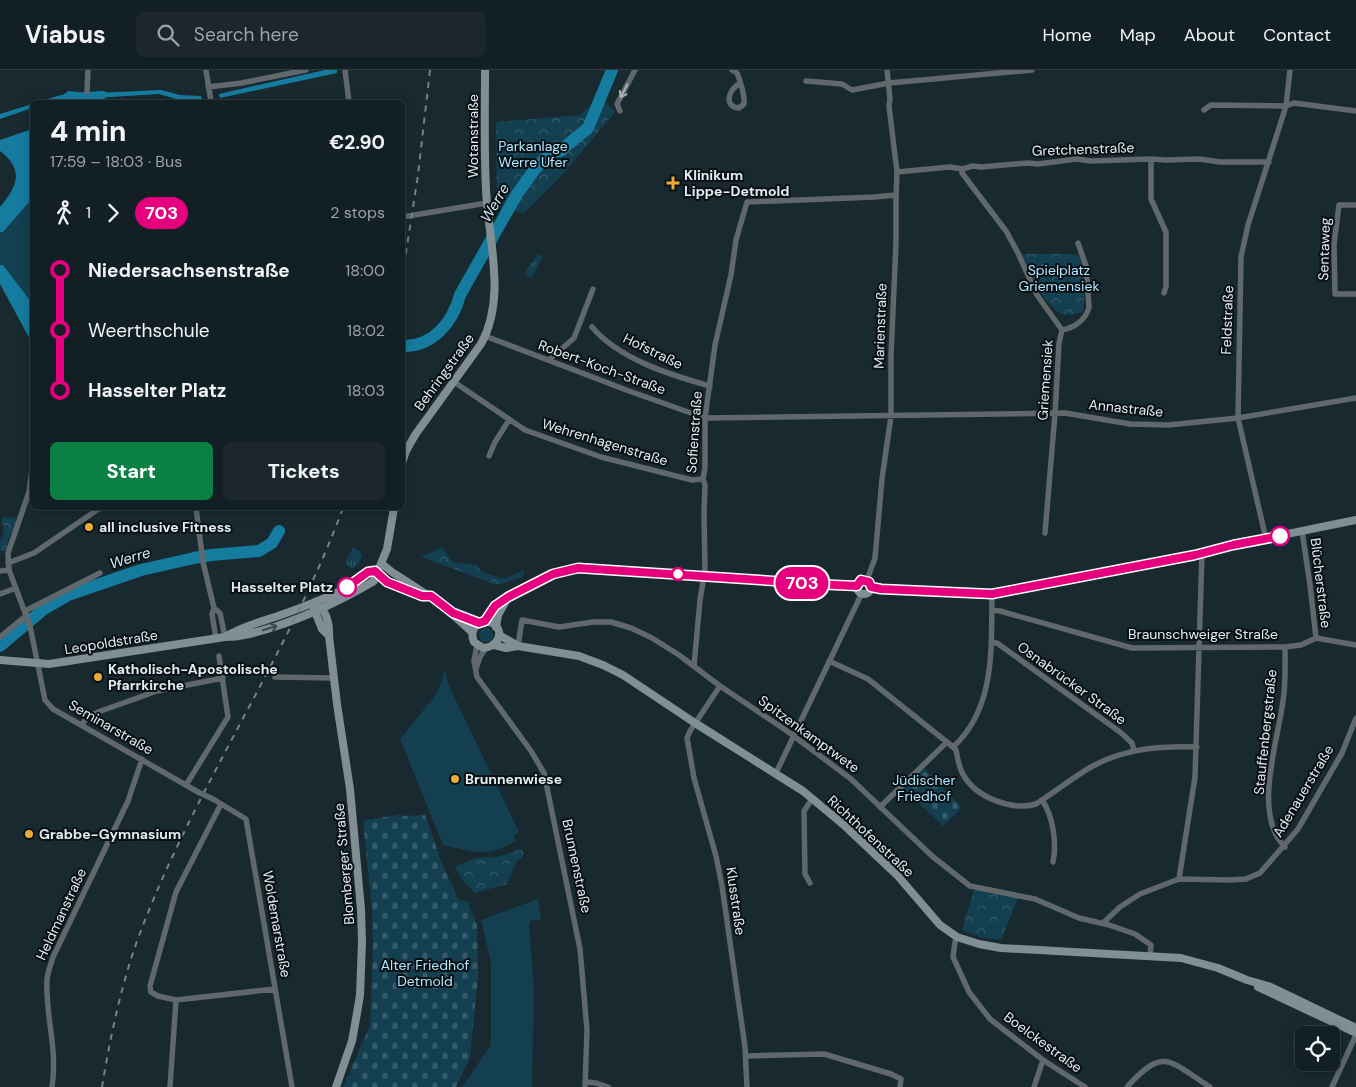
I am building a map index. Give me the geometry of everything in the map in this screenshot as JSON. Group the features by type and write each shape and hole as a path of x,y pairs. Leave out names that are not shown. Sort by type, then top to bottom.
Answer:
{"street":[{"path":"88,70 88,92"},
{"path":"206,70 211,100"},
{"path":"208,87 242,83 306,70"},
{"path":"345,70 349,100"},
{"name":"Wotanstraße","path":"485,70 487,203"},
{"path":"620,112 617,104 635,70"},
{"path":"732,70 737,73 739,84"},
{"name":"Marienstraße","path":"869,584 875,558 882,479 891,416 891,347 897,172 889,106 887,70"},
{"path":"806,81 842,84 852,90 889,83 1032,70"},
{"name":"Feldstraße","path":"1266,539 1238,418 1241,257 1248,225 1286,106 1290,70"},
{"path":"1204,110 1211,105 1286,106 1294,103 1356,111"},
{"name":"Gretchenstraße","path":"897,172 950,167 962,169 973,166 1038,164 1077,158 1091,161 1200,159 1220,162 1269,162"},
{"path":"1151,159 1152,199 1166,232 1166,287 1164,293"},
{"name":"Griemensiek","path":"962,169 962,173 1006,231 1037,295 1062,330 1059,343 1045,532"},
{"name":"Sofienstraße","path":"694,666 705,569 705,485 703,479 705,468 705,418 716,345 731,275 736,240 747,202 896,195"},
{"path":"405,217 487,203"},
{"name":"Behringstraße","path":"405,454 415,435 485,336 495,294 487,203"},
{"name":"Sentaweg","path":"1356,205 1338,205 1334,244 1335,294 1356,294"},
{"path":"1062,330 1073,328 1088,313 1089,308 1086,266 1078,243"},
{"path":"549,360 574,338 593,289"},
{"name":"Hofstraße","path":"592,327 598,335 619,350 670,374 710,386"},
{"name":"Robert-Koch-Straße","path":"485,336 534,356 705,418 891,416"},
{"name":"Wehrenhagenstraße","path":"454,382 525,430 601,456 692,480 703,479"},
{"name":"Annastraße","path":"891,416 1065,413 1127,423 1168,425 1238,418 1356,398"},
{"path":"489,456 495,442 509,420"},
{"name":"Seminarstraße","path":"30,484 16,533 8,553 8,563 30,626 43,692 48,704 198,792"},
{"path":"8,563 34,553 97,510"},
{"path":"196,510 203,562 214,608 212,614 216,639"},
{"path":"375,571 374,581 323,609 315,602 347,587 368,572 375,571 382,564 388,549 394,510"},
{"path":"857,586 861,580 869,584 992,594 1202,553 1356,520"},
{"name":"Blücherstraße","path":"1302,531 1316,638"},
{"path":"1179,879 1192,805 1197,746 1202,553"},
{"path":"382,564 453,613 472,632 473,639 477,645 490,647"},
{"path":"472,632 495,606 508,597 553,574 572,569 592,568 857,586"},
{"path":"0,570 9,570"},
{"path":"375,571 387,582 422,596 431,596"},
{"path":"0,637 26,615 100,573"},
{"path":"857,586 858,590 862,593 868,593 869,584"},
{"path":"0,594 16,588"},
{"path":"776,773 862,593"},
{"path":"953,747 979,712 985,694 989,678 992,594"},
{"path":"476,671 480,657 496,642 498,615 508,597"},
{"name":"Blomberger Straße","path":"315,602 315,612 322,629 329,636"},
{"name":"Leopoldstraße","path":"225,637 239,628 315,602"},
{"path":"214,608 220,613 225,637"},
{"name":"Blomberger Straße","path":"323,609 329,626 333,678 350,789 361,909 362,942 360,995 354,1032 336,1087"},
{"name":"Leopoldstraße","path":"0,660 49,664 225,637 241,637 323,609"},
{"name":"Braunschweiger Straße","path":"992,610 1132,648 1285,647 1301,645 1316,638 1356,645"},
{"path":"453,613 493,624 498,631"},
{"name":"Spitzenkamptwete","path":"518,646 522,620 559,627 593,622 611,622 631,628 652,638 793,736 850,779 932,856 970,886 1023,895 1079,918 1103,923 1135,934 1150,945 1150,955"},
{"name":"Richthofenstraße","path":"498,631 518,646"},
{"name":"Osnabrücker Straße","path":"991,643 997,643 1120,732 1132,743 1134,750"},
{"path":"476,671 474,656 477,645"},
{"name":"Richthofenstraße","path":"490,647 506,648 518,646 572,654 603,665 623,675 695,723 776,773 812,799 845,826 897,875 940,925 957,937 986,946 1001,948 1082,954 1150,955 1185,958 1271,987 1356,1028"},
{"name":"Stauffenbergstraße","path":"1285,647 1284,699 1268,790 1271,825 1280,843 1285,847"},
{"path":"186,785 228,717 219,656"},
{"path":"829,661 868,679 947,742 956,750 964,776 971,784 990,798 1004,803 1030,806 1092,766 1134,750 1197,746"},
{"name":"Brunnenstraße","path":"476,671 479,679 531,751 544,773 580,949 587,1030 586,1084"},
{"path":"275,677 333,678"},
{"path":"81,725 86,719 98,712 157,691 223,678"},
{"path":"695,723 720,686"},
{"name":"Adenauerstraße","path":"1103,923 1120,907 1140,894 1179,879 1246,879 1260,873 1285,847 1298,829 1342,753 1356,718"},
{"name":"Klusstraße","path":"695,723 687,738 694,778 716,856 746,1056 747,1087"},
{"path":"880,806 947,742"},
{"name":"Heldmanstraße","path":"52,1087 54,1059 47,980 49,969 128,801 142,759"},
{"name":"Woldemarstraße","path":"198,792 246,818 292,1087"},
{"path":"810,883 805,874 804,811 812,799"},
{"path":"1042,800 1047,807 1056,848 1053,862"},
{"path":"221,804 176,892 150,986 151,992 158,996 176,1000 275,989"},
{"name":"Boelckestraße","path":"957,937 954,942 953,957 969,992 990,1019 1043,1060 1085,1087"},
{"name":"Richthofenstraße","path":"1253,982 1256,986 1356,1034"},
{"path":"170,1087 176,1000"},
{"path":"1332,1087 1356,1034"},
{"path":"746,1056 824,1054 891,1074 901,1079 900,1087"},
{"path":"1034,1087 1043,1060"},
{"path":"1127,1087 1148,1066 1163,1061 1171,1062 1210,1087"},
{"path":"586,1084 608,1087"}],"green space":[{"name":"Parkanlage Werre Ufer","path":"600,97 615,112 566,171 524,213 497,208 496,122 580,115"},
{"path":"30,201 30,300 3,266 0,265 0,232 3,232"},
{"path":"538,254 543,257 531,279 524,273"},
{"name":"Spielplatz Griemensiek","path":"1022,254 1072,254 1079,257 1084,275 1083,312 1066,315 1053,308 1037,287"},
{"path":"2,517 15,518 17,522 8,540 6,551 0,551 0,539 2,539 4,526"},
{"path":"353,547 360,552 362,557 359,563 352,569 345,563"},
{"path":"442,547 453,562 477,565 482,572 504,579 524,570 523,577 497,585 421,557"},
{"path":"486,628 491,630 493,635 491,640 486,642 481,640 479,635 481,630"},
{"name":"Brunnenwiese","path":"445,670 449,686 519,832 514,835 516,841 496,850 480,852 443,845 400,739 437,693"},
{"name":"Jüdischer Friedhof","path":"924,768 962,808 943,826 903,788"},
{"name":"Alter Friedhof Detmold","path":"401,814 402,816 425,815 443,866 459,900 467,901 477,925 478,976 470,1058 456,1087 343,1087 349,1074 357,1077 349,1073 370,1026 373,945 372,910 363,821"},
{"path":"522,850 524,854 517,861 507,884 475,893 463,881 455,867 475,858 498,857"},
{"path":"974,890 997,891 1019,896 1001,940 980,937 962,930"},
{"path":"538,899 541,920 532,920 529,924 534,989 532,1087 462,1087 491,1045 491,962 481,920"},
{"path":"1295,1036 1295,1050 1293,1049"}],"water":[{"path":"325,70 337,70 337,73 220,98 219,94"},
{"path":"161,90 180,95 201,96 202,100 176,99 159,94 95,98 95,93"},
{"path":"68,91 78,92 77,97 62,100 43,100 65,94"},
{"path":"30,105 30,109 0,119 0,114"},
{"path":"30,130 30,201 3,232 0,232 0,207 11,192 16,179 13,165 0,151 0,140"},
{"path":"0,265 3,265 30,300 30,339 0,284"}],"waterway":[{"name":"Werre","path":"405,346 423,342 440,331 447,323 460,295 517,194 535,169 552,152 560,151 588,128 612,70"},
{"path":"67,97 103,95"},
{"name":"Werre","path":"0,646 44,609 68,595 141,570 211,555 259,551 272,543 279,531"}],"railway":[{"path":"405,259 418,175 430,70"},
{"path":"102,1087 125,979 136,944 158,888 211,779 295,618 342,510"}],"bus line":[{"name":"703","path":"347,587 368,572 375,571 387,582 422,596 431,596 453,613 479,623 485,621 495,606 508,597 553,574 578,568 857,586 861,580 865,580 869,582 871,587 881,589 992,594 1195,555 1280,536"}],"place":[{"name":"Klinikum Lippe-Detmold","path":"673,183"},
{"name":"all inclusive Fitness","path":"89,527"},
{"name":"Hasselter Platz","path":"347,587"},
{"name":"Katholisch-Apostolische Pfarrkirche","path":"98,677"},
{"name":"Brunnenwiese","path":"455,779"},
{"name":"Grabbe-Gymnasium","path":"29,834"}]}
